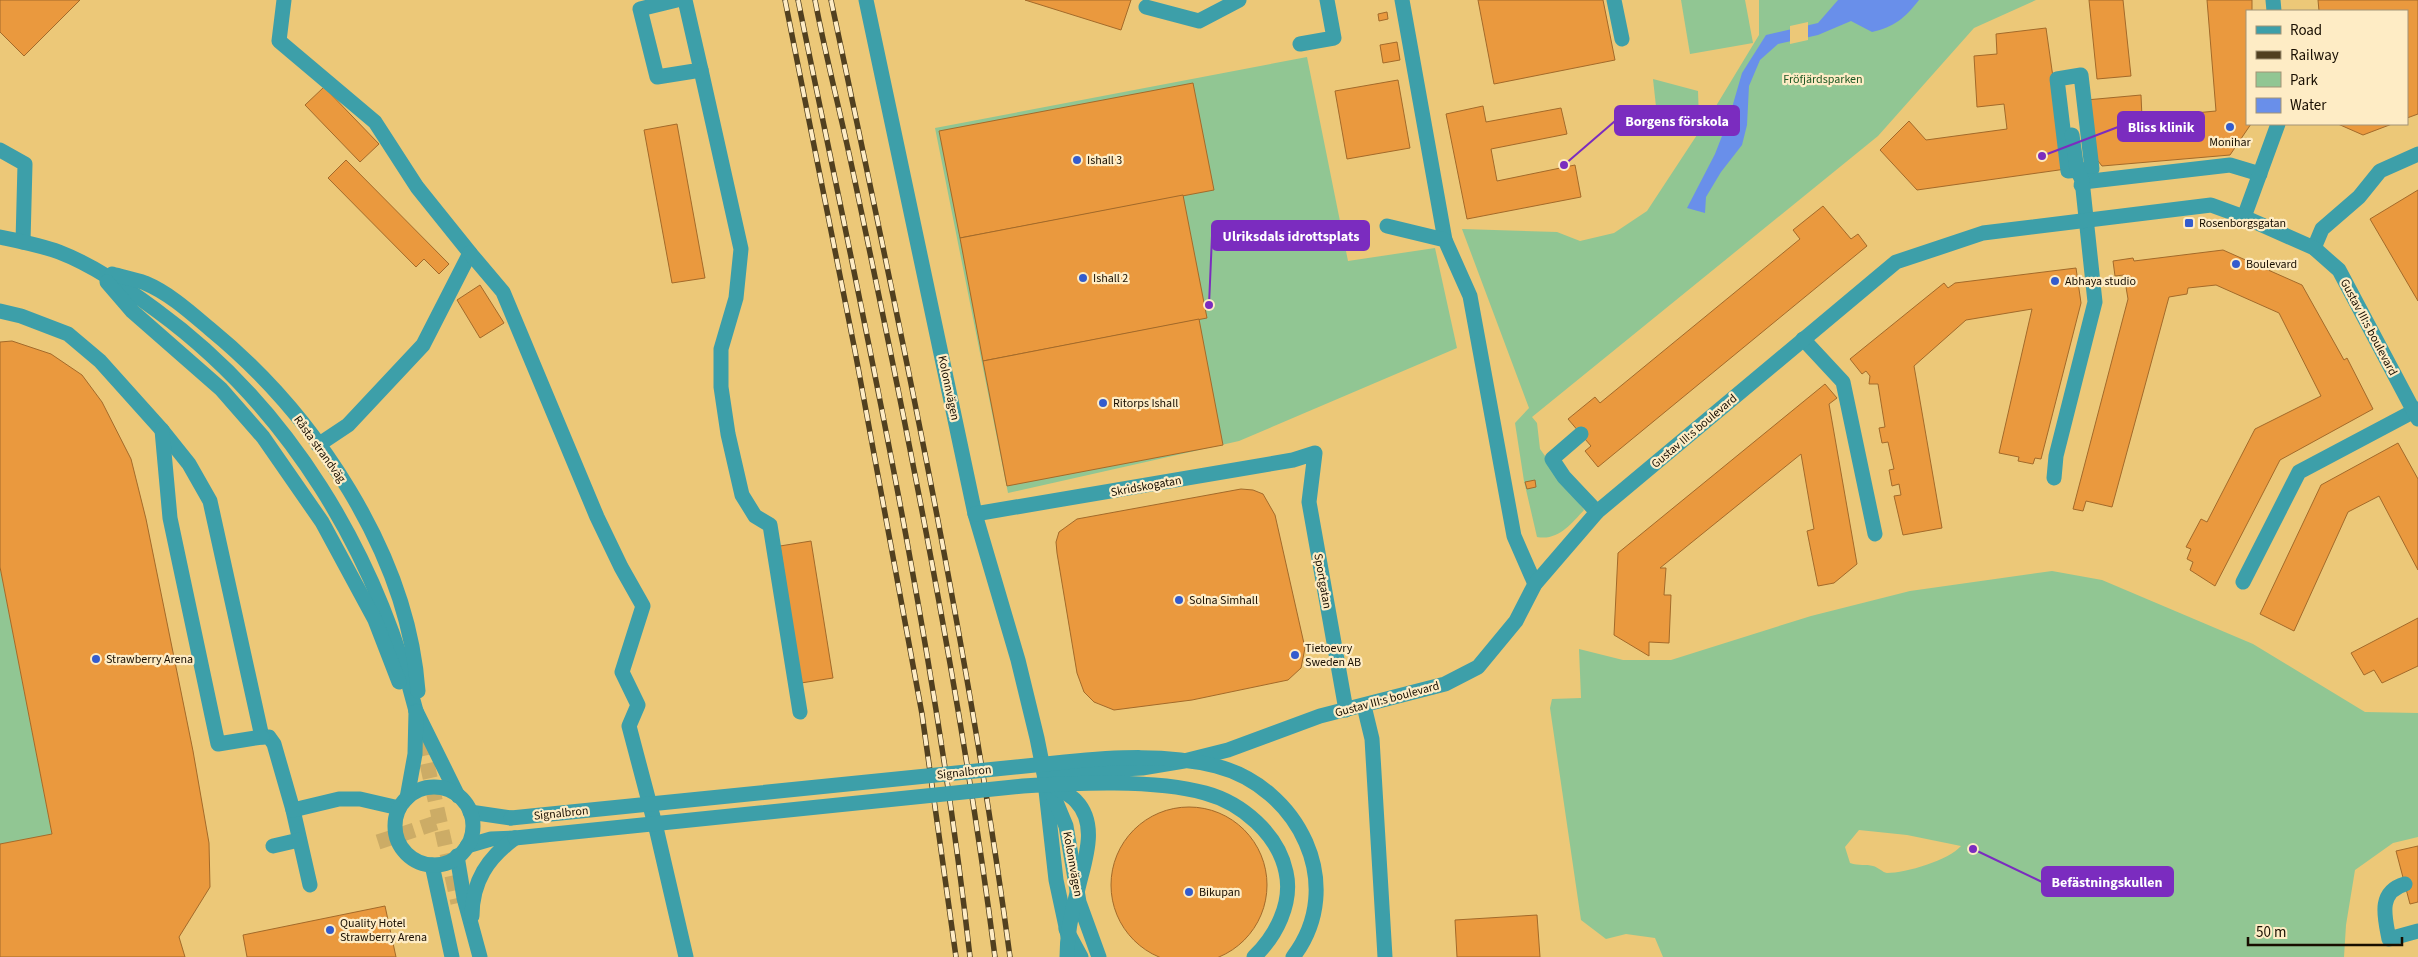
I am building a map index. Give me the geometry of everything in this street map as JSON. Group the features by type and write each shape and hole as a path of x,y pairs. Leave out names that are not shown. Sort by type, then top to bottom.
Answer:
{"street":[{"path":"284,0 279,41 375,122 417,187 503,292 597,517 621,567 643,606 622,672 638,705 629,726 657,832 686,957"},
{"path":"678,0 640,8 657,77 702,70"},
{"path":"685,0 741,248 736,298 721,350 722,396 742,495 755,516 770,525 800,712"},
{"name":"Kolonnvägen","path":"866,0 975,514 1018,660 1047,778 1066,826 1080,902 1098,957"},
{"path":"1146,7 1199,21 1239,0"},
{"path":"1300,44 1334,38 1327,0"},
{"path":"1402,0 1445,240 1470,296 1514,536 1535,584"},
{"path":"1614,0 1622,39"},
{"path":"2079,178 2092,169 2081,75 2057,79 2068,171 2083,182 2230,165 2260,174"},
{"path":"2244,217 2278,125"},
{"path":"2054,478 2056,456 2095,302 2072,135"},
{"path":"0,150 25,164 23,242"},
{"path":"2314,248 2322,229 2359,197 2380,172 2418,154"},
{"name":"Gustav III:s boulevard","path":"1047,778 1142,768 1184,761 1228,750 1283,728 1445,684 1478,667 1516,622 1535,584 1597,512 1896,262 1984,233 2085,222 2210,205 2244,217 2314,248 2339,270 2417,413 2299,472 2242,582"},
{"path":"1387,226 1445,240"},
{"name":"Råsta strandväg","path":"0,237 59,252 96,270 141,299 182,329 257,400 293,444 344,524 367,568 389,622 416,711 458,796"},
{"path":"318,445 348,425 423,345 470,253"},
{"name":"Råsta strandväg","path":"96,270 145,283 180,305 259,374 318,445 353,495 373,533 407,626 417,671 422,741 375,620 322,522 300,488 264,436 221,389 132,311 96,270"},
{"path":"0,311 21,316 68,334 100,361 162,429 189,464 210,501 262,736"},
{"path":"1804,338 1843,382 1875,534"},
{"path":"162,429 170,518 218,744 262,736 269,738 274,744 293,810 310,884"},
{"path":"1581,434 1552,460 1564,477 1597,512"},
{"name":"Skridskogatan","path":"975,514 1293,460 1315,453"},
{"name":"Sportgatan","path":"1315,453 1309,502 1346,710"},
{"path":"1364,706 1372,739 1385,957"},
{"name":"Råsta strandväg","path":"403,803 415,754 416,711"},
{"name":"Signalbron","path":"470,812 511,818 1119,757 1159,757 1188,761 1218,767 1246,777 1276,800 1307,841 1316,870 1316,901 1307,934 1293,957"},
{"path":"1047,778 1076,801 1085,815 1089,834 1085,864 1070,922 1067,957"},
{"name":"Kolonnvägen","path":"1047,778 1056,880 1074,957"},
{"name":"Signalbron","path":"462,851 492,839 515,838 1047,778 1158,785 1205,793 1230,803 1253,819 1283,858 1288,881 1284,909 1274,932 1254,957"},
{"path":"462,851 446,862 432,865 420,862 408,855 400,846 395,827 403,803 418,790 432,787 446,788 458,796 470,812 472,829 462,851 464,898 480,957"},
{"path":"293,810 340,799 403,803"},
{"path":"472,922 473,897 478,880 486,864 498,850 515,838"},
{"path":"273,846 300,840"},
{"path":"432,865 452,957"},
{"path":"2405,884 2390,891 2383,908 2389,940 2418,932"},
{"path":"458,903 474,957"},
{"name":"Kolonnvägen","path":"1066,928 1081,957"}],"green space":[{"path":"1681,0 1745,0 1753,43 1690,54"},
{"name":"Fröfjärdsparken","path":"1759,0 2036,0 1974,28 1878,136 1532,417 1537,423 1540,449 1584,510 1569,526 1558,534 1545,538 1537,537 1524,481 1515,423 1529,408 1462,229 1557,232 1580,241 1614,233 1647,211 1716,106 1759,35"},
{"path":"1307,57 1348,261 1435,248 1457,348 1239,441 1008,493 935,128"},
{"path":"1653,79 1698,91 1699,119 1658,125"},
{"path":"0,567 52,834 0,844"},
{"path":"2052,571 2102,580 2253,644 2365,712 2418,713 2418,837 2393,843 2355,870 2346,925 2344,957 1663,957 1655,938 1626,934 1606,939 1581,920 1550,708 1552,699 1581,698 1579,649 1623,660 1671,660 1811,616 1910,591","holes":["1859,830 1907,835 1961,846 1937,861 1895,872 1887,873 1877,867 1850,863 1845,847"]}],"water":[{"path":"1838,0 1919,0 1904,17 1887,27 1872,32 1851,21 1818,35 1778,44 1760,60 1749,86 1747,125 1742,145 1721,172 1706,197 1705,213 1687,208 1715,154 1729,118 1742,73 1766,35 1818,23"}],"pier":[{"path":"1808,22 1808,40 1790,44 1790,26"}],"building":[{"path":"0,0 80,0 24,56 0,32"},
{"path":"1025,0 1131,0 1121,30"},
{"path":"1478,0 1603,0 1615,60 1494,84"},
{"path":"2089,0 2123,0 2131,76 2097,79"},
{"path":"2207,0 2252,0 2252,10 2246,10 2246,125 2250,125 2230,155 2102,166 2094,156 2086,100 2141,95 2142,118 2216,111"},
{"path":"2318,0 2418,0 2418,114 2408,118 2408,10 2319,10"},
{"path":"1387,12 1388,19 1379,21 1378,14"},
{"path":"2046,28 2066,169 1917,190 1880,150 1909,121 1926,140 2007,129 2004,104 1977,107 1974,56 1997,54 1996,34"},
{"path":"1397,42 1400,60 1383,63 1380,45"},
{"path":"1398,80 1410,148 1347,159 1335,91"},
{"name":"Ishall 3","path":"1193,83 1214,190 960,238 939,131"},
{"path":"324,87 379,144 360,162 305,105"},
{"path":"1483,106 1486,122 1561,108 1567,134 1491,149 1497,181 1575,165 1581,197 1467,219 1446,114"},
{"path":"677,124 705,278 672,283 644,130"},
{"path":"2340,125 2389,125 2363,135"},
{"path":"346,160 449,264 439,274 424,259 416,267 328,178"},
{"path":"2418,190 2418,301 2370,219"},
{"name":"Ishall 2","path":"1183,195 1207,318 983,361 960,238"},
{"path":"1823,206 1851,239 1858,234 1867,246 1598,467 1585,451 1591,446 1568,419 1595,397 1600,403 1800,239 1793,230"},
{"path":"2223,250 2302,285 2344,360 2347,358 2373,409 2280,460 2215,586 2190,570 2193,562 2187,559 2191,549 2186,547 2201,519 2207,522 2255,429 2321,396 2279,313 2216,285 2188,288 2187,294 2169,297 2112,507 2086,501 2083,511 2073,509 2128,299 2124,275 2115,276 2113,261 2133,258 2134,261"},
{"path":"2076,268 2081,303 2041,459 2035,458 2033,464 2018,461 2019,457 1999,453 2032,309 1966,320 1914,366 1942,528 1903,535 1894,496 1901,495 1899,484 1892,486 1889,470 1894,469 1888,442 1882,443 1879,428 1885,427 1878,384 1869,384 1870,376 1866,371 1862,374 1850,359 1944,283 1948,288 1955,283"},
{"path":"480,285 504,323 480,338 457,300"},
{"name":"Ritorps Ishall","path":"1199,319 1223,445 1007,486 983,361"},
{"name":"Strawberry Arena","path":"12,341 51,354 82,375 102,402 131,459 146,519 193,751 209,843 210,887 179,937 185,957 0,957 0,844 52,834 0,567 0,342"},
{"path":"1825,384 1837,398 1829,404 1857,564 1834,583 1818,586 1807,531 1814,529 1801,454 1660,568 1666,568 1664,595 1671,595 1669,643 1649,642 1649,656 1614,635 1618,553"},
{"path":"2398,443 2418,479 2418,570 2379,496 2348,512 2294,631 2260,614 2321,485"},
{"path":"1535,480 1536,487 1527,489 1525,482"},
{"name":"Solna Simhall","path":"1241,489 1253,490 1263,494 1275,515 1305,648 1301,668 1288,680 1192,700 1114,710 1094,702 1084,692 1077,673 1057,553 1056,542 1059,532 1077,519"},
{"path":"811,541 833,678 801,683 780,546"},
{"path":"2418,618 2418,666 2382,683 2374,670 2364,675 2351,653"},
{"name":"Bikupan","path":"1189,807 1204,809 1219,813 1232,820 1254,842 1261,855 1267,885 1265,900 1261,915 1254,928 1232,950 1215,958 1163,958 1146,950 1124,928 1117,915 1113,900 1111,885 1113,870 1117,855 1124,842 1146,820 1159,813 1174,809"},
{"path":"2418,846 2418,902 2410,904 2396,851"},
{"name":"Quality Hotel Strawberry Arena","path":"385,906 396,957 247,957 243,935"},
{"path":"1537,915 1540,957 1457,957 1455,920"}],"tunnel":[{"path":"422,741 458,903"},
{"path":"378,842 439,822"}],"railway":[{"path":"785,0 855,351 922,714 956,957"},
{"path":"798,0 895,477 917,596 955,836 970,957"},
{"path":"815,0 873,270 932,563 966,760 995,957"},
{"path":"831,0 930,477 973,716 993,836 1010,957"}],"place":[{"name":"Monihar","path":"2230,127"},
{"name":"Bliss klinik","path":"2042,156"},
{"name":"Ishall 3","path":"1077,160"},
{"name":"Borgens förskola","path":"1564,165"},
{"name":"Rosenborgsgatan","path":"2189,223"},
{"name":"Boulevard","path":"2236,264"},
{"name":"Ishall 2","path":"1083,278"},
{"name":"Abhaya studio","path":"2055,281"},
{"name":"Ulriksdals idrottsplats","path":"1209,305"},
{"name":"Ritorps Ishall","path":"1103,403"},
{"name":"Solna Simhall","path":"1179,600"},
{"name":"Tietoevry Sweden AB","path":"1295,655"},
{"name":"Strawberry Arena","path":"96,659"},
{"name":"Befästningskullen","path":"1973,849"},
{"name":"Bikupan","path":"1189,892"},
{"name":"Quality Hotel Strawberry Arena","path":"330,930"}]}
